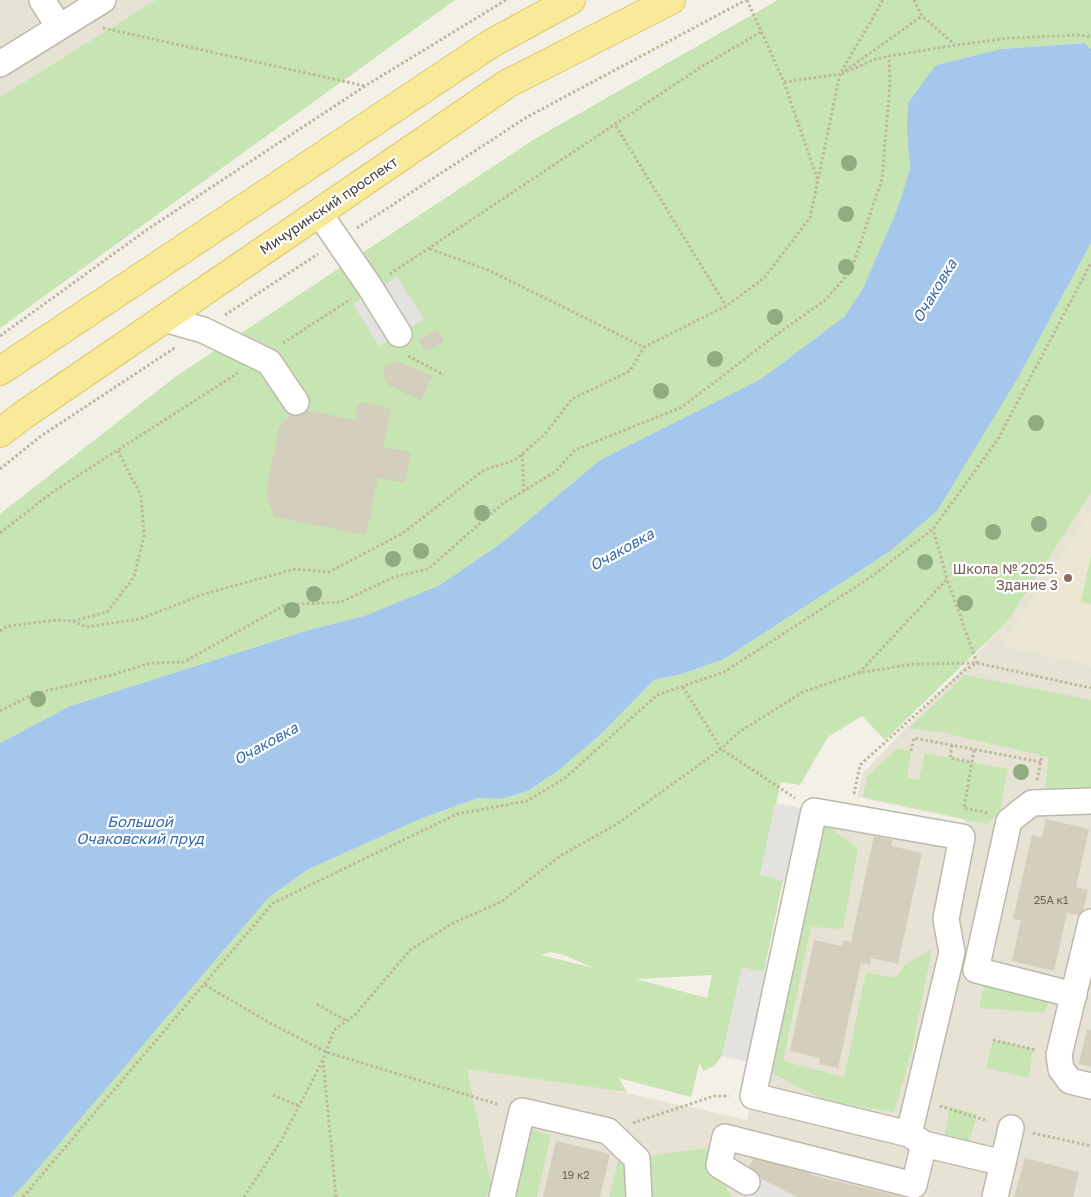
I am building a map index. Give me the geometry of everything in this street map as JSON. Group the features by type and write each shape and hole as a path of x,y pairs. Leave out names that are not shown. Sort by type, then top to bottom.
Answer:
{"main road":[{"path":"0,371 492,43 570,0"},
{"name":"Мичуринский проспект","path":"0,433 507,84 671,0"}],"lane":[{"path":"42,0 65,24"},
{"path":"0,64 103,0"},
{"path":"319,212 399,334"},
{"path":"164,319 203,330 269,362 296,402"},
{"path":"1074,995 976,970 1009,821 1032,803 1091,801"},
{"path":"747,1182 719,1165 725,1137 914,1184 917,1139 952,952 946,918 962,837 814,811 753,1096 917,1139 1003,1163"},
{"path":"1091,922 1059,1055 1061,1070 1070,1081 1091,1086"},
{"path":"502,1197 522,1111 608,1132 637,1159 639,1197"},
{"path":"995,1197 1011,1128"}],"path":[{"path":"0,336 148,229 365,86 506,0"},
{"path":"0,469 41,436 527,117 747,0 784,82 818,182"},
{"path":"73,621 86,627 140,619 204,594 295,569 329,572 403,533 484,470 515,460 545,434 572,399 630,371 644,347 726,306 764,278 810,218 840,74 883,0"},
{"path":"914,0 922,16 956,45"},
{"path":"840,74 922,16"},
{"path":"65,24 365,86"},
{"path":"784,82 840,74 872,60 956,45 1010,38 1080,35 1091,37"},
{"path":"0,711 34,694 112,676 151,663 184,662 285,605 341,602 394,577 428,569 502,504 555,472 575,450 682,407 824,301 851,271 882,179 890,84 889,56"},
{"path":"616,126 726,306"},
{"path":"430,249 488,270 644,347"},
{"path":"23,1197 273,903 458,814 527,800 565,778 657,695 724,672 872,577 933,529 998,439 1091,263"},
{"path":"399,334 392,338 399,351 444,375"},
{"path":"0,631 8,626 57,620 73,621 107,612 134,577 144,536 141,496 118,450"},
{"path":"522,454 524,490"},
{"path":"933,529 977,663"},
{"path":"858,673 948,579"},
{"path":"853,818 854,794 860,765 965,670 977,663"},
{"path":"244,1197 281,1141 323,1060 334,1030 354,1016 410,950 453,923 501,902 560,856 616,824 721,749 739,732 803,692 858,673 914,664 977,663 1091,688"},
{"path":"683,686 721,749 814,811"},
{"path":"911,751 914,738 1041,762"},
{"path":"952,745 950,758 972,762"},
{"path":"974,750 964,808 997,814 1009,821"},
{"path":"205,985 262,1019 326,1052 522,1111"},
{"path":"317,1004 347,1021"},
{"path":"993,1040 1059,1055"},
{"path":"323,1060 336,1197"},
{"path":"273,1095 299,1106"},
{"path":"608,1132 714,1096 753,1096"}],"shaded area":[{"path":"0,0 155,0 0,97"},
{"path":"397,277 424,319 379,346 353,304"},
{"path":"1091,493 1091,1197 418,1197 450,1054 747,1120 814,811 962,837 965,820 857,797 862,774 1006,623"},
{"name":"Школа № 2025. Здание 3","path":"1091,511 1091,666 1001,645"},
{"path":"775,803 814,811 799,884 760,875"},
{"path":"742,967 779,976 759,1064 722,1056"},
{"path":"752,1174 797,1197 749,1197 740,1191"}],"green space":[{"path":"155,0 455,0 0,328 0,97"},
{"path":"778,0 1091,0 1091,49 1083,43 1001,49 936,65 907,133 910,169 897,210 863,288 845,316 761,379 600,460 500,544 440,585 364,616 309,630 70,706 0,743 0,514 175,377 533,140"},
{"path":"1091,243 1091,493 1006,623 885,740 862,716 828,737 800,785 781,782 760,875 783,880 764,972 742,968 722,1056 714,1066 703,1071 700,1062 691,1097 619,1078 627,1092 467,1069 492,1188 485,1197 12,1197 267,898 307,870 420,819 478,798 501,799 528,791 559,770 599,736 654,680 682,674 724,659 889,552 1019,376","holes":["550,952 564,955 594,968 541,955","712,975 707,998 636,979 637,979"]},
{"path":"1091,555 1091,604 1081,602"},
{"path":"965,675 1091,700 1091,787 1045,788 1049,757 944,733 909,728"},
{"path":"898,748 911,751 907,778 919,780 925,753 1008,769 1000,811 987,824 863,797 867,776"},
{"path":"823,823 858,848 843,929 811,927 783,1061 844,1077 866,972 895,978 906,964 932,949 911,1054 894,1112 826,1101 768,1071"},
{"path":"986,977 1050,994 1045,1013 979,1008"},
{"path":"993,1040 1033,1049 1029,1078 986,1068"},
{"path":"950,1107 977,1114 970,1140 944,1138"},
{"path":"524,1128 551,1135 537,1197 511,1197"},
{"path":"707,1148 730,1195 733,1197 609,1197 618,1160"}],"water":[{"name":"Большой Очаковский пруд","path":"1084,43 1091,49 1091,243 1019,376 937,511 889,552 724,659 682,674 654,680 599,736 559,770 528,791 501,799 478,798 420,819 307,870 268,898 30,1178 12,1197 0,1197 0,743 70,706 309,630 364,616 440,585 500,544 600,460 761,379 845,316 863,288 897,210 910,169 907,133 908,103 936,65 1001,49"}],"building":[{"path":"437,329 444,341 426,352 419,340"},
{"path":"397,361 432,376 421,401 387,384 383,373 387,364"},
{"path":"358,402 391,408 383,447 411,452 405,483 378,478 366,535 274,517 266,492 279,428 295,408 355,420"},
{"path":"1046,819 1089,829 1076,887 1088,890 1082,916 1067,913 1054,971 1012,961 1021,920 1013,919 1032,835 1042,837"},
{"path":"874,836 893,840 891,846 922,853 898,964 871,958 870,965 861,963 838,1068 819,1064 820,1058 790,1051 814,940 842,946 843,940 851,942"},
{"path":"1087,1029 1091,1030 1091,1067 1079,1064"},
{"path":"556,1141 610,1154 600,1197 543,1197"},
{"path":"759,1151 815,1176 902,1197 797,1197 752,1174 747,1169"},
{"path":"1025,1158 1079,1172 1073,1197 1014,1197"}],"place":[{"name":"Школа № 2025. Здание 3","path":"1068,578"}],"water label":[{"name":"Очаковка","path":"935,291"},
{"name":"Очаковка","path":"622,550"},
{"name":"Очаковка","path":"266,744"}]}
